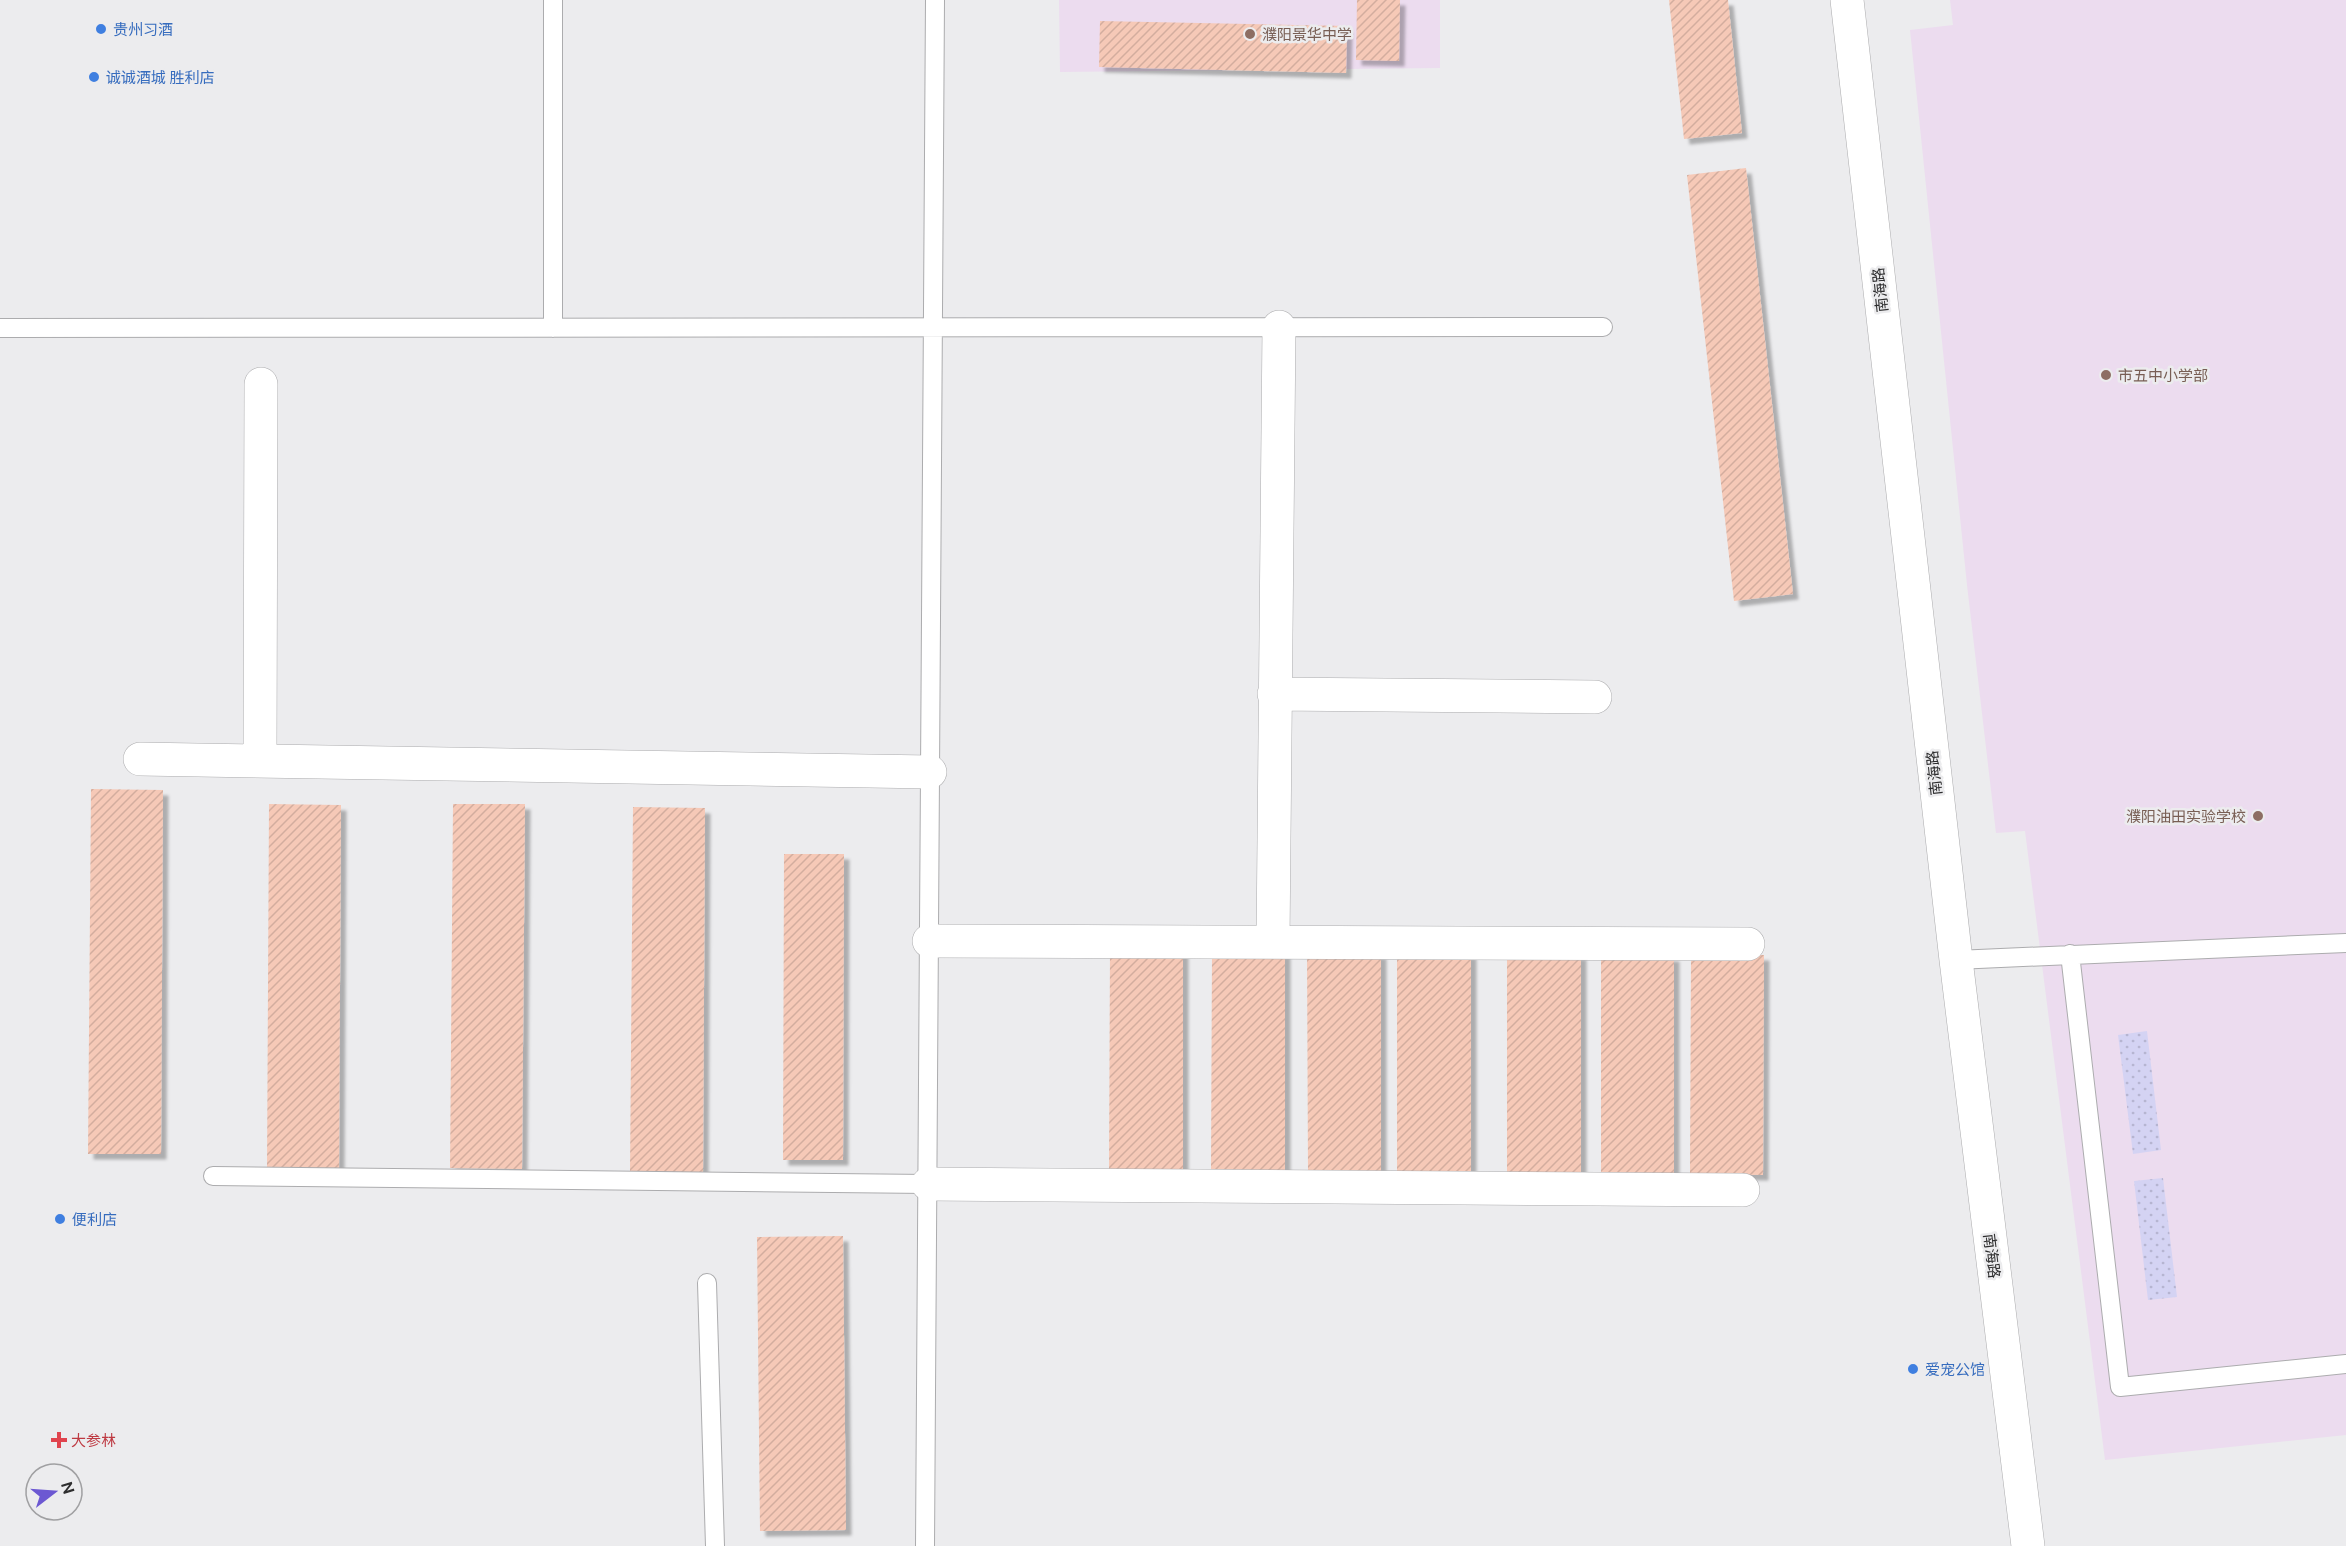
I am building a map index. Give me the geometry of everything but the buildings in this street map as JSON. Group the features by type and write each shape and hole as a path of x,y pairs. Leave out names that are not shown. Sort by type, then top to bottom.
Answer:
{"street":[{"name":"南海路","path":"1847,0 1956,960 2028,1546"},
{"path":"1273,942 1279,327"},
{"path":"260,761 261,384"},
{"path":"1274,694 1595,697"},
{"path":"140,759 930,772"},
{"path":"929,941 1749,944"},
{"path":"928,1184 1743,1190"}],"lane":[{"path":"553,328 554,0"},
{"path":"925,1546 935,0"},
{"path":"0,328 1603,327"},
{"path":"1956,960 2346,943"},
{"path":"2070,954 2120,1387 2346,1364"},
{"path":"213,1176 928,1184"},
{"path":"707,1283 715,1546"}],"shaded area":[{"name":"濮阳景华中学","path":"1059,0 1440,0 1440,68 1060,72"},
{"path":"1950,0 2346,0 2346,1435 2105,1460 2025,831 1996,833 1967,585 1910,30 1953,25"},
{"path":"2147,1031 2161,1150 2133,1154 2118,1035"},
{"path":"2163,1178 2177,1297 2148,1300 2134,1181"}],"place":[{"name":"贵州习酒","path":"101,29"},
{"name":"濮阳景华中学","path":"1250,34"},
{"name":"诚诚酒城 胜利店","path":"94,77"},
{"name":"市五中小学部","path":"2106,375"},
{"name":"濮阳油田实验学校","path":"2258,816"},
{"name":"便利店","path":"60,1219"},
{"name":"爱宠公馆","path":"1913,1369"},
{"name":"大参林","path":"59,1440"}]}
